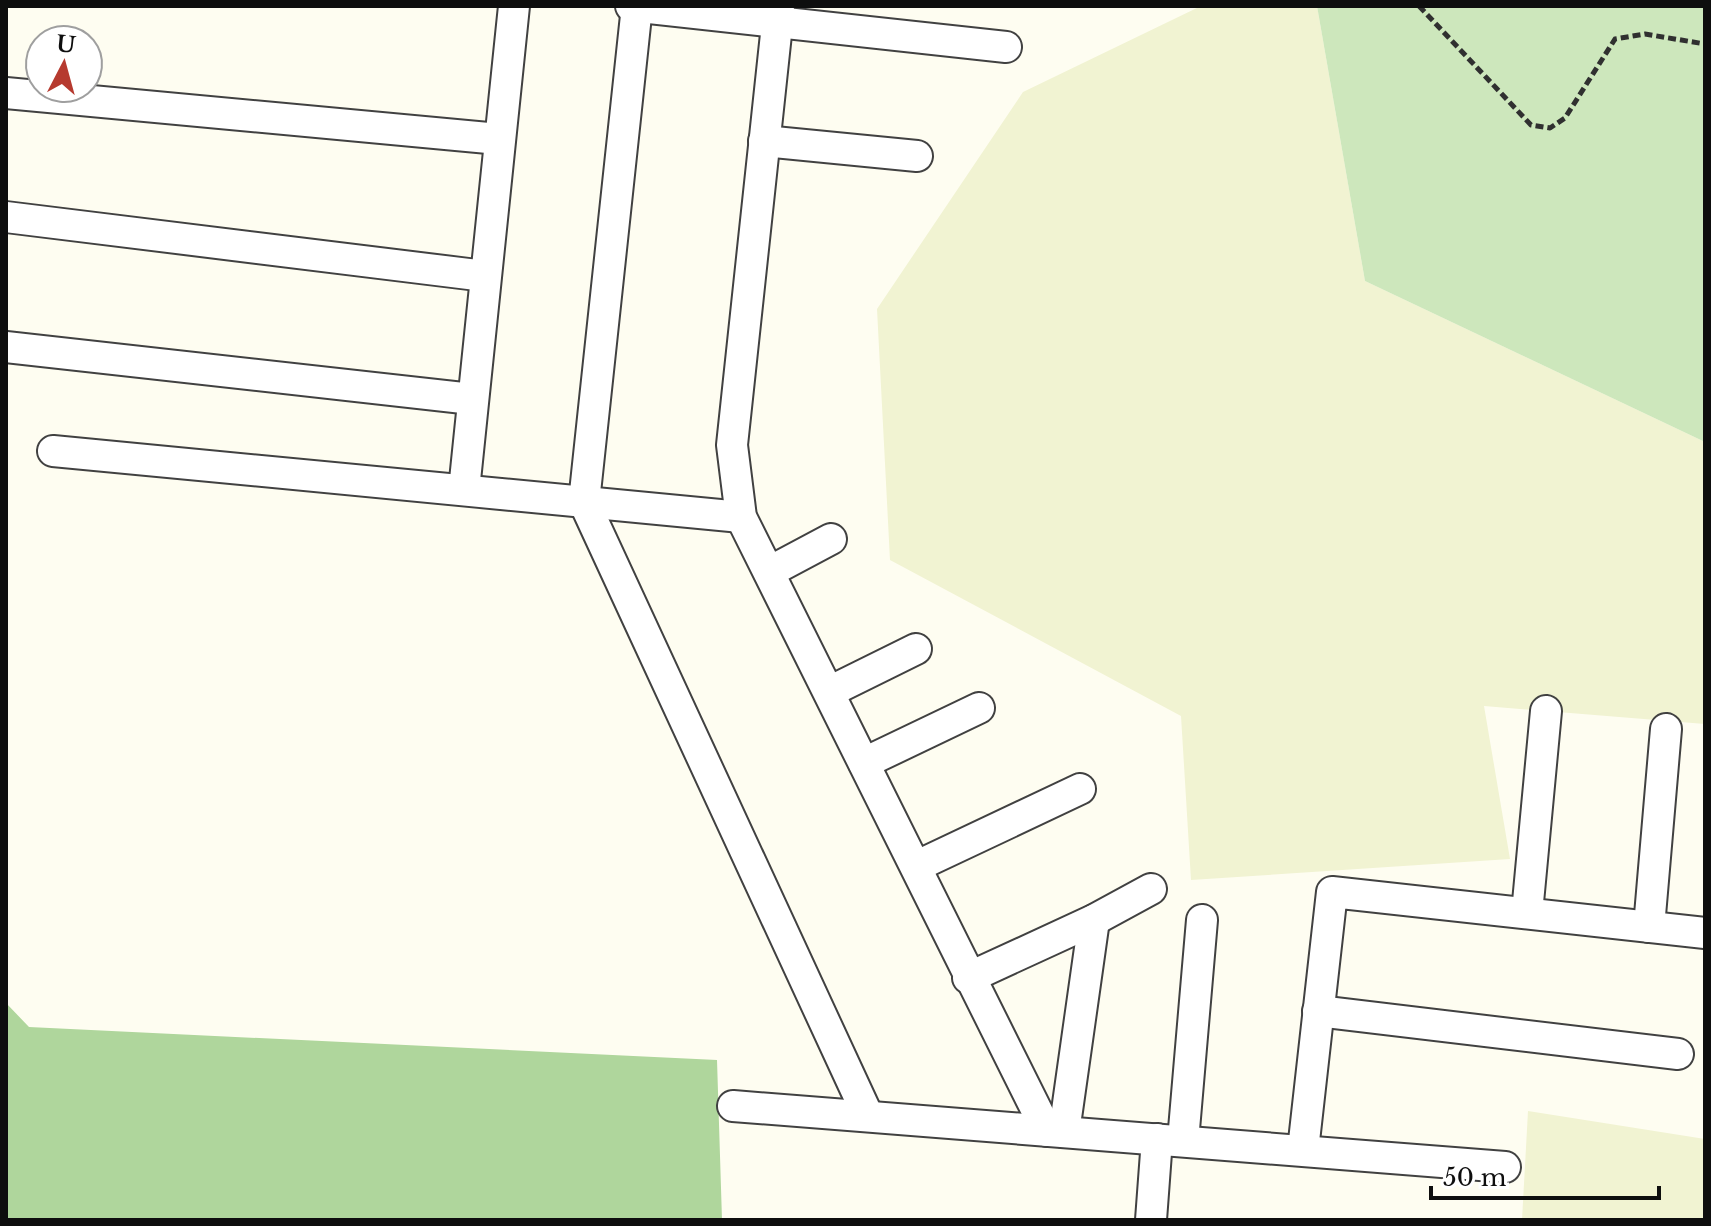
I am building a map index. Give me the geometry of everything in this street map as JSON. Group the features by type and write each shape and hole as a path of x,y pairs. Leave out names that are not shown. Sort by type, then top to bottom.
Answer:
{"street":[{"path":"464,490 514,6"},
{"path":"868,1116 584,502 635,6 778,14 1006,47"},
{"path":"778,14 732,445 741,517 917,866 968,978 1055,1131"},
{"path":"6,93 499,139"},
{"path":"764,141 917,156"},
{"path":"6,217 485,276"},
{"path":"6,347 472,399"},
{"path":"53,451 741,517"},
{"path":"769,572 831,539"},
{"path":"829,692 916,649"},
{"path":"864,763 979,708"},
{"path":"1527,913 1546,711"},
{"path":"1649,927 1666,729"},
{"path":"917,866 1080,789"},
{"path":"968,978 1094,920 1151,889"},
{"path":"1303,1150 1332,892 1705,933"},
{"path":"1055,1131 1094,920"},
{"path":"1151,1220 1170,1140 1202,920"},
{"path":"1318,1011 1678,1054"},
{"path":"733,1106 1505,1167"}],"path":[{"path":"1419,6 1531,125 1550,128 1565,118 1615,39 1645,34 1705,44"}],"green space":[{"path":"1201,6 1317,6 1365,281 1705,442 1705,724 1484,706 1510,859 1191,880 1181,716 890,560 877,309 1023,92"},
{"path":"1317,6 1705,6 1705,442 1365,281"},
{"path":"6,1003 29,1027 717,1060 722,1220 6,1220"},
{"path":"1528,1111 1705,1139 1705,1220 1522,1220"}]}
